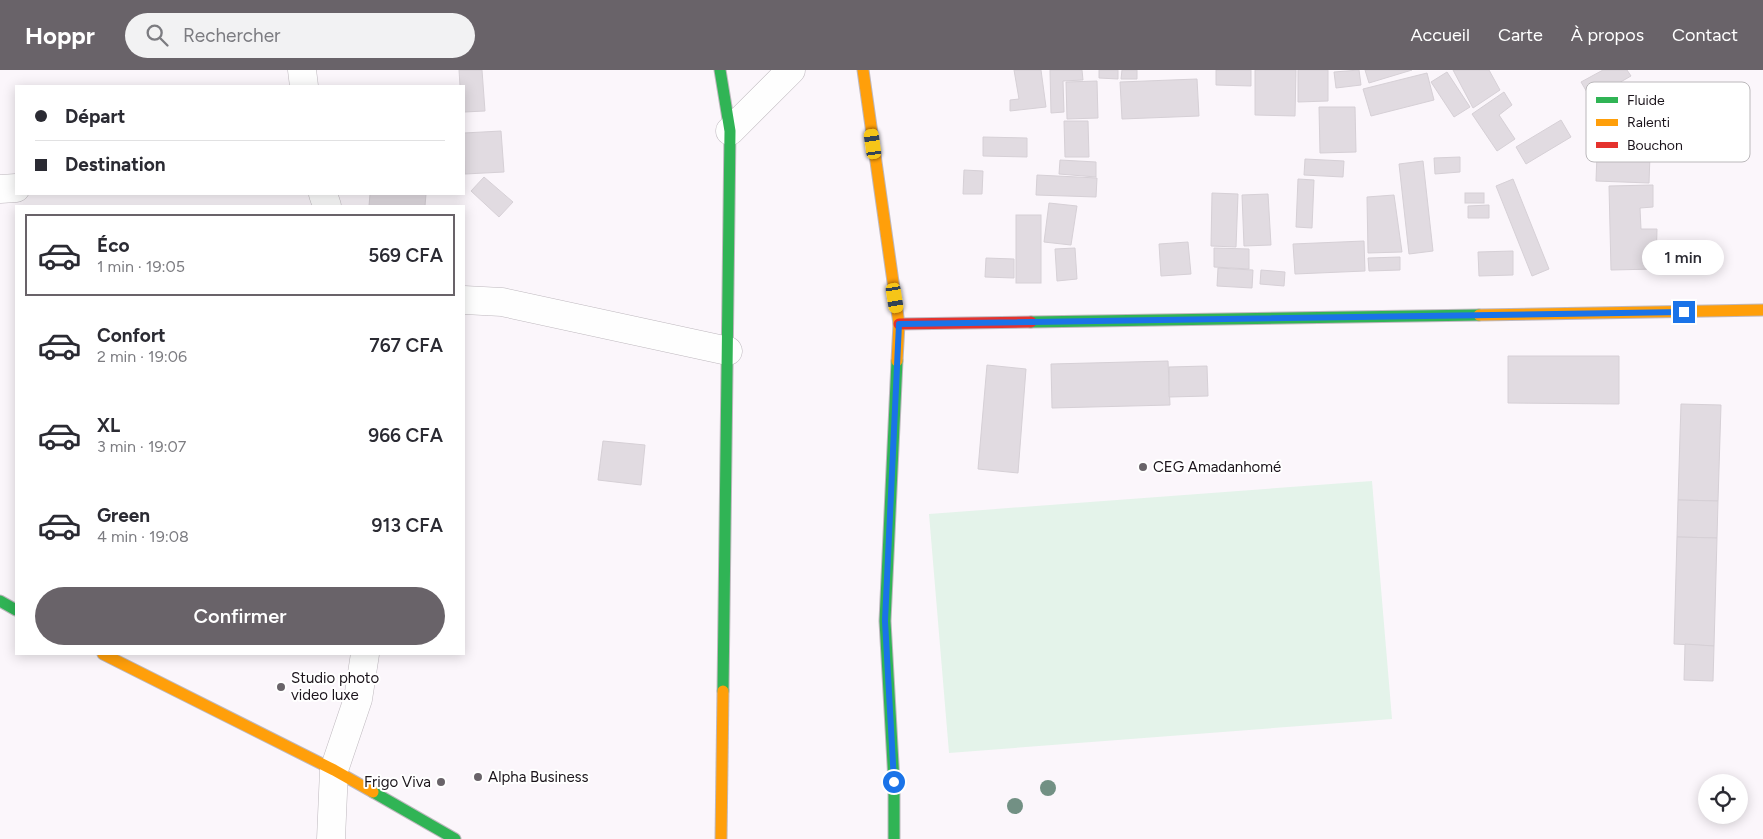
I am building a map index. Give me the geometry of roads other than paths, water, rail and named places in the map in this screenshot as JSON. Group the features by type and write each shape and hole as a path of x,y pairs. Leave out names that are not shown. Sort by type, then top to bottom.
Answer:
{"street":[{"path":"302,70 304,85"},
{"path":"720,70 730,131 721,839"},
{"path":"730,131 792,70"},
{"path":"863,70 899,324 885,621 894,782 894,839"},
{"path":"0,189 15,188"},
{"path":"465,300 502,302 728,351"},
{"path":"899,324 1763,310"},
{"path":"0,601 15,609"},
{"path":"106,655 334,770 455,839"},
{"path":"331,839 334,770 358,699 365,655"}],"place":[{"name":"CEG Amadanhomé","path":"1143,467"},
{"name":"Studio photo video luxe","path":"281,687"},
{"name":"Alpha Business","path":"478,777"},
{"name":"Frigo Viva","path":"441,782"}]}
